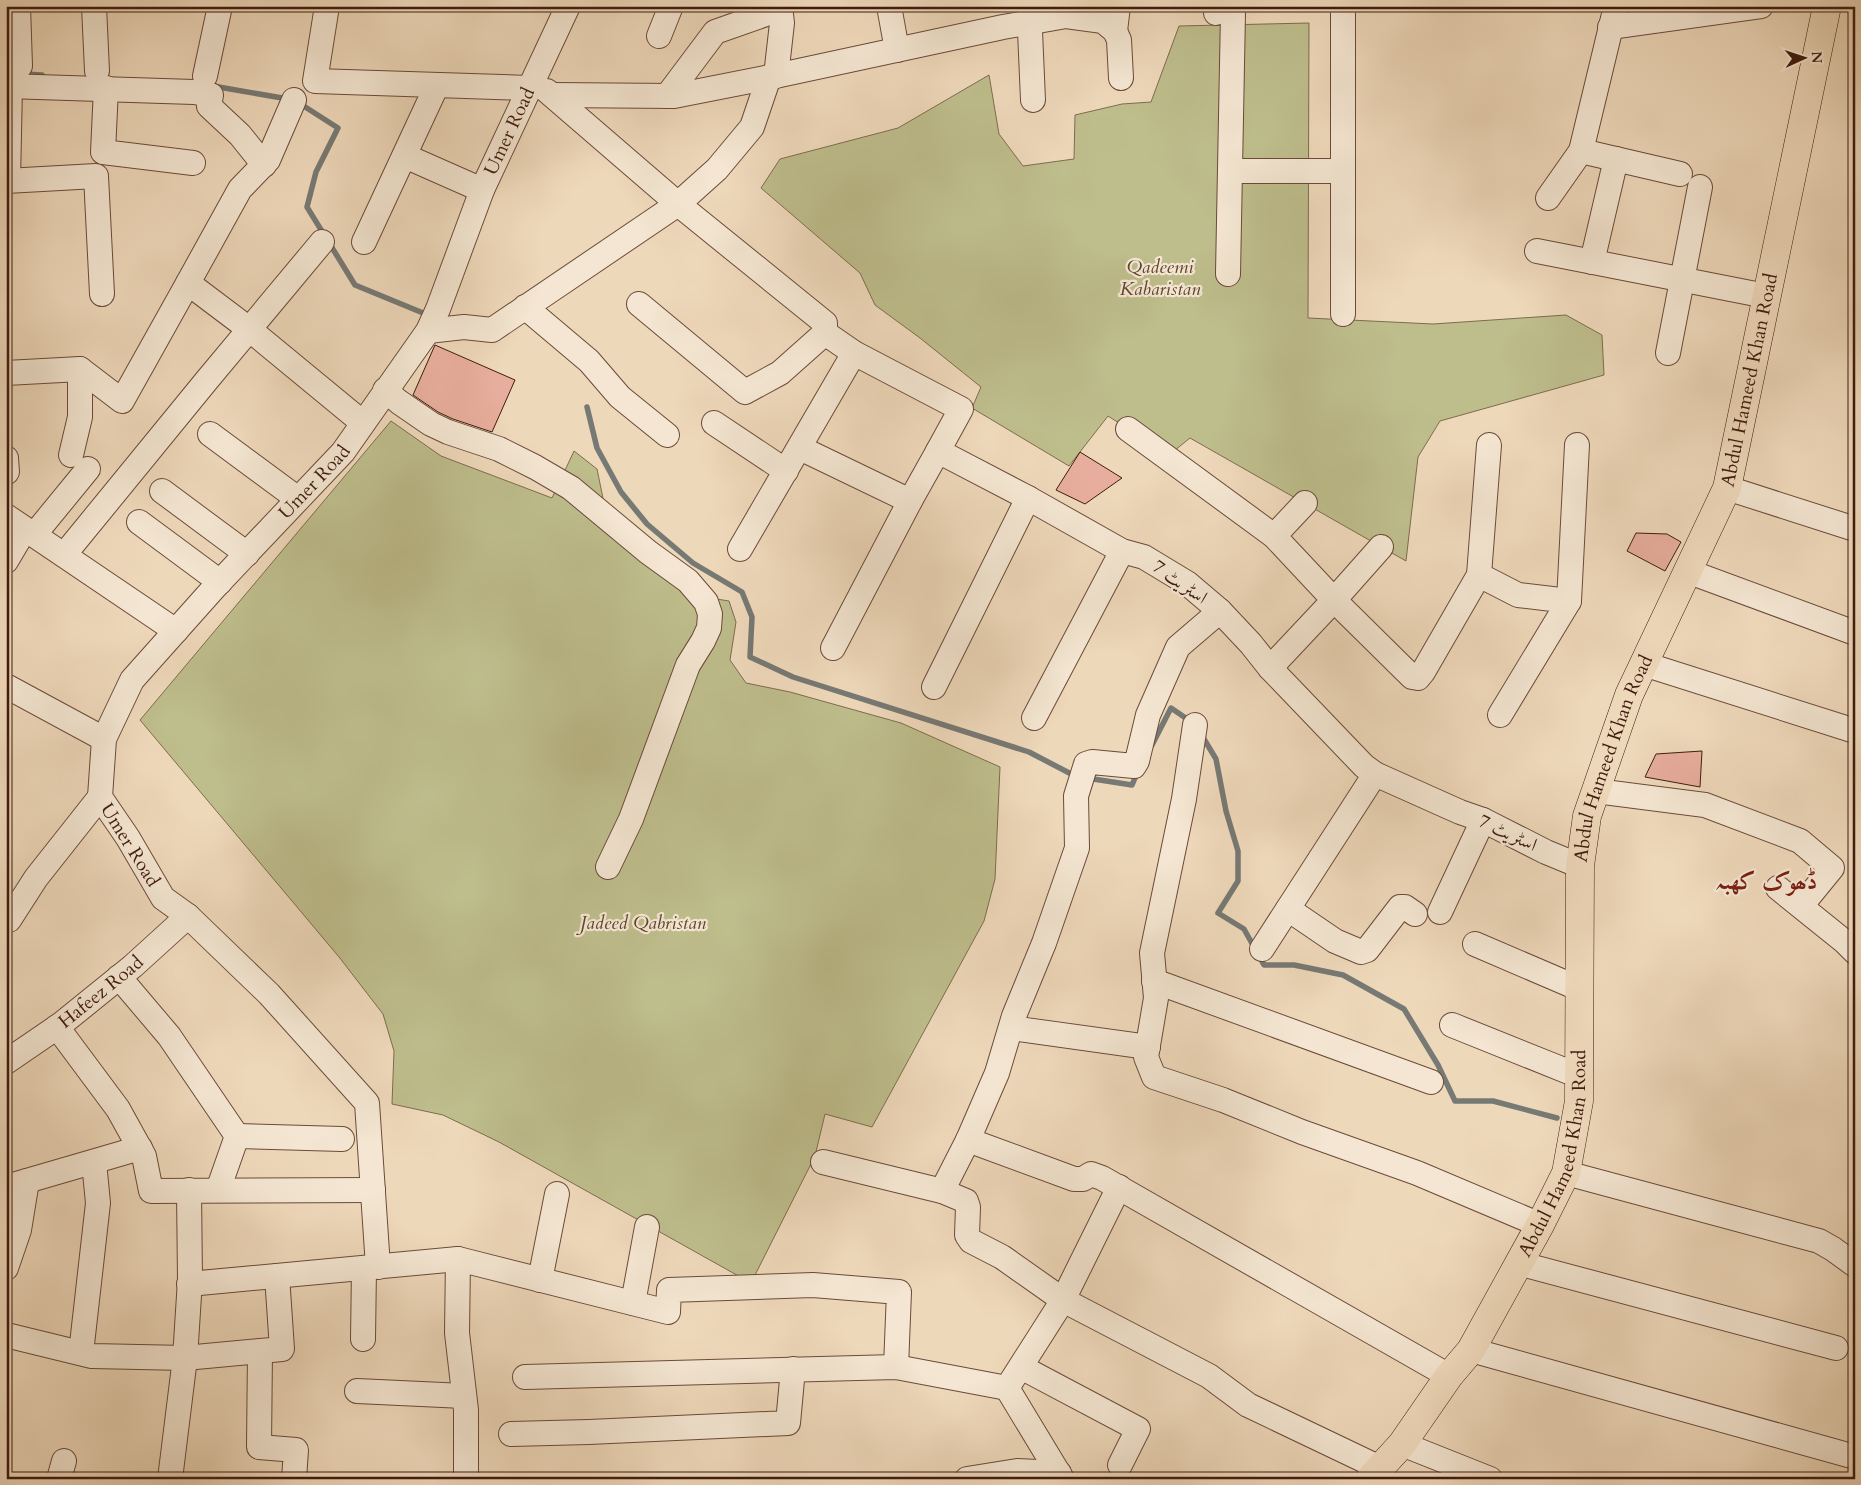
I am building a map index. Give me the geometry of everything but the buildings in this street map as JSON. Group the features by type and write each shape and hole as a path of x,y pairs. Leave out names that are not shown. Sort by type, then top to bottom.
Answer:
{"main road":[{"name":"Abdul Hameed Khan Road","path":"1375,1473 1402,1444 1450,1376 1471,1350 1540,1225 1566,1173 1579,1101 1580,866 1587,816 1629,695 1727,488 1827,6"}],"street":[{"path":"18,6 7,181 96,176 102,294"},
{"path":"94,6 102,80 103,152 194,163"},
{"path":"220,6 208,86 209,106 240,135 264,165"},
{"path":"327,6 315,81 438,85 531,84 553,96 678,204 825,323 825,333 780,373 744,392 639,304"},
{"name":"Umer Road","path":"363,1339 371,1268 373,1190 367,1103 269,994 188,916 163,898 128,838 100,797 104,739 132,680 220,582 343,452 428,331 482,190 568,6"},
{"path":"659,36 671,6"},
{"path":"889,6 897,50"},
{"path":"1118,6 1115,31 1118,40 1121,78"},
{"path":"1343,6 1343,314"},
{"path":"1548,198 1581,151 1613,17 1761,6"},
{"path":"428,331 464,327 492,330 678,204 717,169 752,127 772,77 782,23 780,8 715,32 667,96"},
{"path":"1222,10 1231,171 1228,274"},
{"path":"553,96 674,96 897,50 1029,14 1103,21 1115,31"},
{"path":"1029,14 1033,100"},
{"path":"12,79 102,80 194,92 208,86"},
{"path":"364,242 438,85"},
{"path":"6,373 80,369 122,401 240,189 268,160 294,100"},
{"path":"1581,151 1680,174"},
{"path":"405,156 482,190"},
{"path":"1592,262 1616,159"},
{"path":"1231,171 1343,171"},
{"path":"1668,353 1700,187"},
{"path":"64,555 322,242"},
{"path":"1537,251 1766,296"},
{"path":"188,283 249,329 362,423"},
{"path":"525,307 589,361 620,397 667,435"},
{"path":"825,333 854,353 961,409 910,501 834,648"},
{"path":"740,549 854,353"},
{"path":"6,561 22,526 79,462 80,369"},
{"path":"385,390 431,424 499,450 536,467 571,488 648,552 688,581 706,602 710,614 709,628 688,665 631,819 608,867"},
{"path":"714,423 786,471"},
{"path":"1128,429 1274,536 1334,600 1412,677 1418,678 1479,576 1489,445"},
{"path":"210,434 298,499"},
{"path":"1500,715 1569,601 1577,445"},
{"path":"800,448 910,501"},
{"name":"اسٹریٹ 7","path":"938,451 1028,498 1122,551 1144,557 1180,579 1220,611 1251,644 1270,668 1364,766 1375,774 1460,812 1483,820 1546,852 1580,866"},
{"path":"6,458 7,472"},
{"path":"1727,488 1855,529"},
{"path":"162,491 247,554"},
{"path":"934,687 1028,498"},
{"path":"1274,536 1305,503"},
{"path":"139,522 220,582"},
{"path":"22,526 176,631"},
{"path":"1270,668 1381,547"},
{"path":"1034,718 1122,551"},
{"path":"1688,571 1855,633"},
{"path":"1479,576 1518,596 1569,601"},
{"path":"942,1191 968,1140 997,1074 1011,1028 1044,943 1077,848 1076,796 1086,764 1092,762 1134,766 1137,761 1148,715 1178,647 1220,611"},
{"path":"1644,664 1855,731"},
{"path":"6,686 104,739"},
{"path":"1195,725 1184,798 1152,953 1156,998 1146,1057 1154,1077 1223,1100 1302,1132 1417,1173 1540,1225"},
{"path":"1262,949 1375,774"},
{"path":"1596,791 1705,805 1800,841 1832,868 1801,906"},
{"path":"6,921 9,920 36,878 100,797"},
{"path":"1440,912 1483,820"},
{"path":"1778,888 1846,942 1855,952"},
{"path":"1288,909 1335,941 1364,952 1400,907 1414,914"},
{"name":"Hafeez Road","path":"6,1062 57,1027 119,977 188,916"},
{"path":"1476,944 1580,989"},
{"path":"119,977 169,1036 237,1136"},
{"path":"1154,981 1431,1082"},
{"path":"1452,1025 1579,1076"},
{"path":"57,1027 118,1109 144,1156 151,1191 373,1190"},
{"path":"1011,1028 1148,1047"},
{"path":"237,1136 342,1139"},
{"path":"218,1190 237,1136"},
{"path":"968,1140 1074,1179 1083,1179 1091,1174 1096,1175 1450,1376"},
{"path":"6,1268 19,1230 17,1184 140,1148"},
{"path":"81,1353 98,1203 94,1162"},
{"path":"823,1162 942,1191 966,1200 968,1207 967,1235 971,1241 1002,1257 1063,1300 1209,1376 1248,1405 1375,1473"},
{"path":"1566,1173 1819,1241 1833,1248 1855,1265"},
{"path":"1006,1388 1063,1300 1119,1187"},
{"path":"170,1479 185,1358 189,1284 189,1190"},
{"path":"540,1280 557,1194"},
{"path":"632,1303 647,1227"},
{"path":"189,1284 458,1259 668,1312 669,1290 813,1284 899,1292 896,1367"},
{"path":"458,1259 457,1333 466,1410 466,1479"},
{"path":"1518,1263 1836,1348"},
{"path":"6,1335 92,1356 185,1358 282,1349 277,1276"},
{"path":"1471,1350 1855,1457"},
{"path":"260,1351 259,1447 296,1450 294,1479"},
{"path":"525,1377 896,1367 1006,1388 1060,1476"},
{"path":"1021,1367 1138,1429 1120,1464"},
{"path":"511,1434 788,1423 793,1369"},
{"path":"357,1391 464,1396"},
{"path":"1402,1444 1490,1479"},
{"path":"967,1479 1017,1475 1060,1476"}],"green space":[{"name":"Qadeemi Kabaristan","path":"1309,23 1308,318 1433,324 1566,315 1602,335 1604,375 1440,421 1418,457 1406,561 1190,438 1169,455 1108,416 1069,466 972,408 981,387 875,305 860,273 761,188 780,159 898,128 989,75 999,134 1023,166 1074,159 1075,115 1122,104 1151,102 1179,26"},
{"name":"Jadeed Qabristan","path":"391,421 441,456 552,498 574,451 597,469 606,513 698,596 729,601 736,622 730,660 746,683 790,692 901,723 1000,767 995,879 984,921 872,1127 825,1114 815,1156 751,1283 499,1142 443,1115 392,1104 394,1051 383,1014 339,957 140,720"}],"waterway":[{"path":"6,73 42,75"},
{"path":"213,86 288,99"},
{"path":"299,103 338,128 316,172 307,207 355,285 428,315"},
{"path":"587,407 597,448 621,492 647,524 693,563 742,592 752,617 750,657 793,677 1029,752 1077,777"},
{"path":"1152,745 1171,708 1190,721"},
{"path":"1201,734 1216,759 1226,811 1238,851 1238,881 1218,913 1244,929 1264,965 1294,965 1343,975 1404,1009 1438,1065 1455,1101 1493,1101 1557,1118"},
{"path":"1087,778 1132,785 1138,771"}],"district":[{"name":"ڈھوک کھبہ","path":"1766,881"}]}
